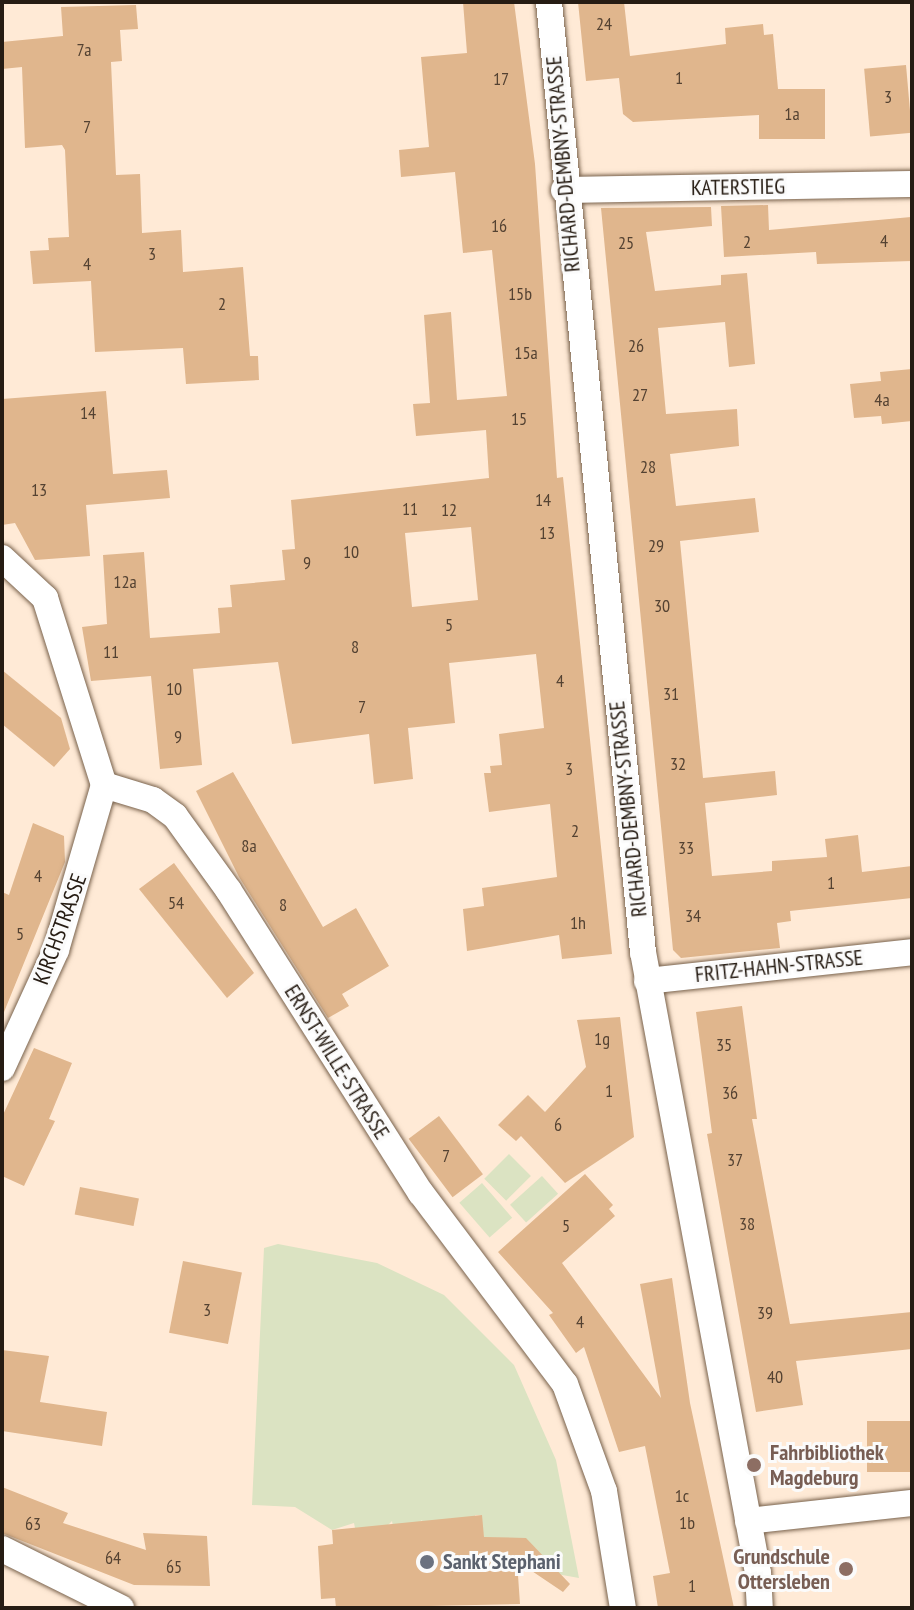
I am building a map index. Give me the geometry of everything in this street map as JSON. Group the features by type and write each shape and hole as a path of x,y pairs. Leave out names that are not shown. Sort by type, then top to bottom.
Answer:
{"street":[{"name":"RICHARD-DEMBNY-STRASSE","path":"549,2 564,190 647,981 748,1521 760,1608"},
{"name":"KATERSTIEG","path":"564,190 912,184"},
{"path":"2,558 45,598 104,785"},
{"name":"KIRCHSTRASSE","path":"2,1068 56,950 104,785"},
{"name":"ERNST-WILLE-STRASSE","path":"104,785 153,800 175,816 229,891 421,1193 555,1367 577,1407 596,1462 623,1608"},
{"name":"FRITZ-HAHN-STRASSE","path":"647,981 912,952"},
{"path":"748,1521 912,1503"},
{"path":"2,1549 121,1608"}],"green space":[{"path":"509,1154 531,1176 506,1201 484,1179"},
{"path":"542,1176 558,1194 526,1223 510,1205"},
{"path":"482,1183 512,1218 490,1237 459,1203"},
{"path":"278,1244 377,1263 444,1295 514,1365 556,1460 579,1578 540,1571 536,1548 484,1541 481,1515 475,1515 475,1523 451,1518 445,1524 423,1525 422,1520 416,1526 393,1527 392,1521 386,1527 355,1528 354,1523 332,1530 295,1507 252,1505 264,1248"}],"building":[{"path":"463,2 514,2 535,164 557,478 563,477 612,954 562,959 559,935 467,951 463,909 484,906 482,888 557,877 550,804 489,812 484,773 491,773 490,766 502,765 499,734 544,728 536,654 449,663 455,723 408,728 413,779 374,784 369,734 292,744 278,662 193,669 202,765 160,769 151,676 91,681 82,627 107,624 103,555 144,552 150,638 220,633 218,608 232,607 230,585 285,580 282,550 295,549 291,500 489,478 486,430 416,436 413,404 430,403 424,315 451,312 457,400 507,396 492,250 463,253 455,172 401,177 399,150 429,147 421,57 467,53","holes":["471,527 478,600 412,607 405,533"]},
{"path":"578,2 624,2 630,56 726,44 725,28 763,24 764,35 773,34 778,89 825,89 825,139 759,139 759,115 633,122 623,114 619,78 586,81"},
{"path":"136,5 138,29 120,30 122,61 111,62 116,175 140,174 142,233 181,230 183,272 243,267 250,356 258,356 259,380 186,384 183,348 95,352 91,281 33,284 30,251 49,250 48,238 69,237 65,150 62,145 25,148 22,67 2,69 2,42 63,36 61,7"},
{"path":"906,65 912,133 870,136 864,69"},
{"path":"768,205 769,230 911,217 912,261 817,264 816,252 724,257 721,206"},
{"path":"711,207 712,226 646,232 655,291 721,285 721,275 747,273 755,364 729,367 725,322 658,328 666,414 737,409 739,446 670,454 676,506 755,498 759,532 680,541 703,778 775,771 777,795 705,803 712,876 772,871 772,861 827,857 825,839 858,835 862,872 912,866 912,898 790,911 791,921 777,923 780,948 681,958 673,950 601,208"},
{"path":"912,369 912,421 882,424 881,416 854,418 850,384 881,381 880,372"},
{"path":"106,391 113,474 167,470 170,498 86,505 90,556 35,560 15,523 2,525 2,399"},
{"path":"2,670 61,718 70,749 54,767 2,724"},
{"path":"233,772 323,927 356,908 389,966 342,994 349,1006 328,1018 239,877 196,791"},
{"path":"33,823 64,836 65,862 2,1017 2,892 9,895"},
{"path":"174,863 254,973 227,998 139,889"},
{"path":"742,1006 757,1119 752,1119 790,1324 912,1312 912,1349 796,1361 803,1405 756,1412 707,1134 712,1133 696,1012"},
{"path":"620,1017 634,1137 565,1183 521,1136 516,1141 498,1125 528,1095 545,1112 586,1067 577,1020"},
{"path":"34,1048 72,1063 49,1119 55,1121 24,1186 2,1176 2,1117"},
{"path":"439,1116 483,1174 453,1197 409,1139"},
{"path":"585,1174 613,1205 609,1209 615,1216 562,1263 661,1398 640,1284 672,1278 690,1403 734,1608 658,1608 653,1576 670,1573 645,1446 619,1452 584,1347 576,1353 549,1315 553,1313 498,1252"},
{"path":"80,1187 139,1198 134,1226 75,1214"},
{"path":"183,1261 242,1272 228,1344 169,1333"},
{"path":"2,1350 49,1356 40,1402 107,1412 102,1446 2,1431"},
{"path":"867,1421 912,1421 912,1472 867,1472"},
{"path":"2,1487 68,1513 63,1523 146,1550 143,1533 207,1536 210,1586 134,1585 2,1533"},
{"name":"Sankt Stephani","path":"482,1515 484,1537 526,1538 570,1584 563,1592 517,1561 520,1604 336,1608 335,1598 321,1599 318,1546 333,1544 332,1530"}],"place":[{"name":"Fahrbibliothek Magdeburg","path":"754,1465"},
{"name":"Sankt Stephani","path":"427,1562"},
{"name":"Grundschule Ottersleben","path":"846,1569"}]}
